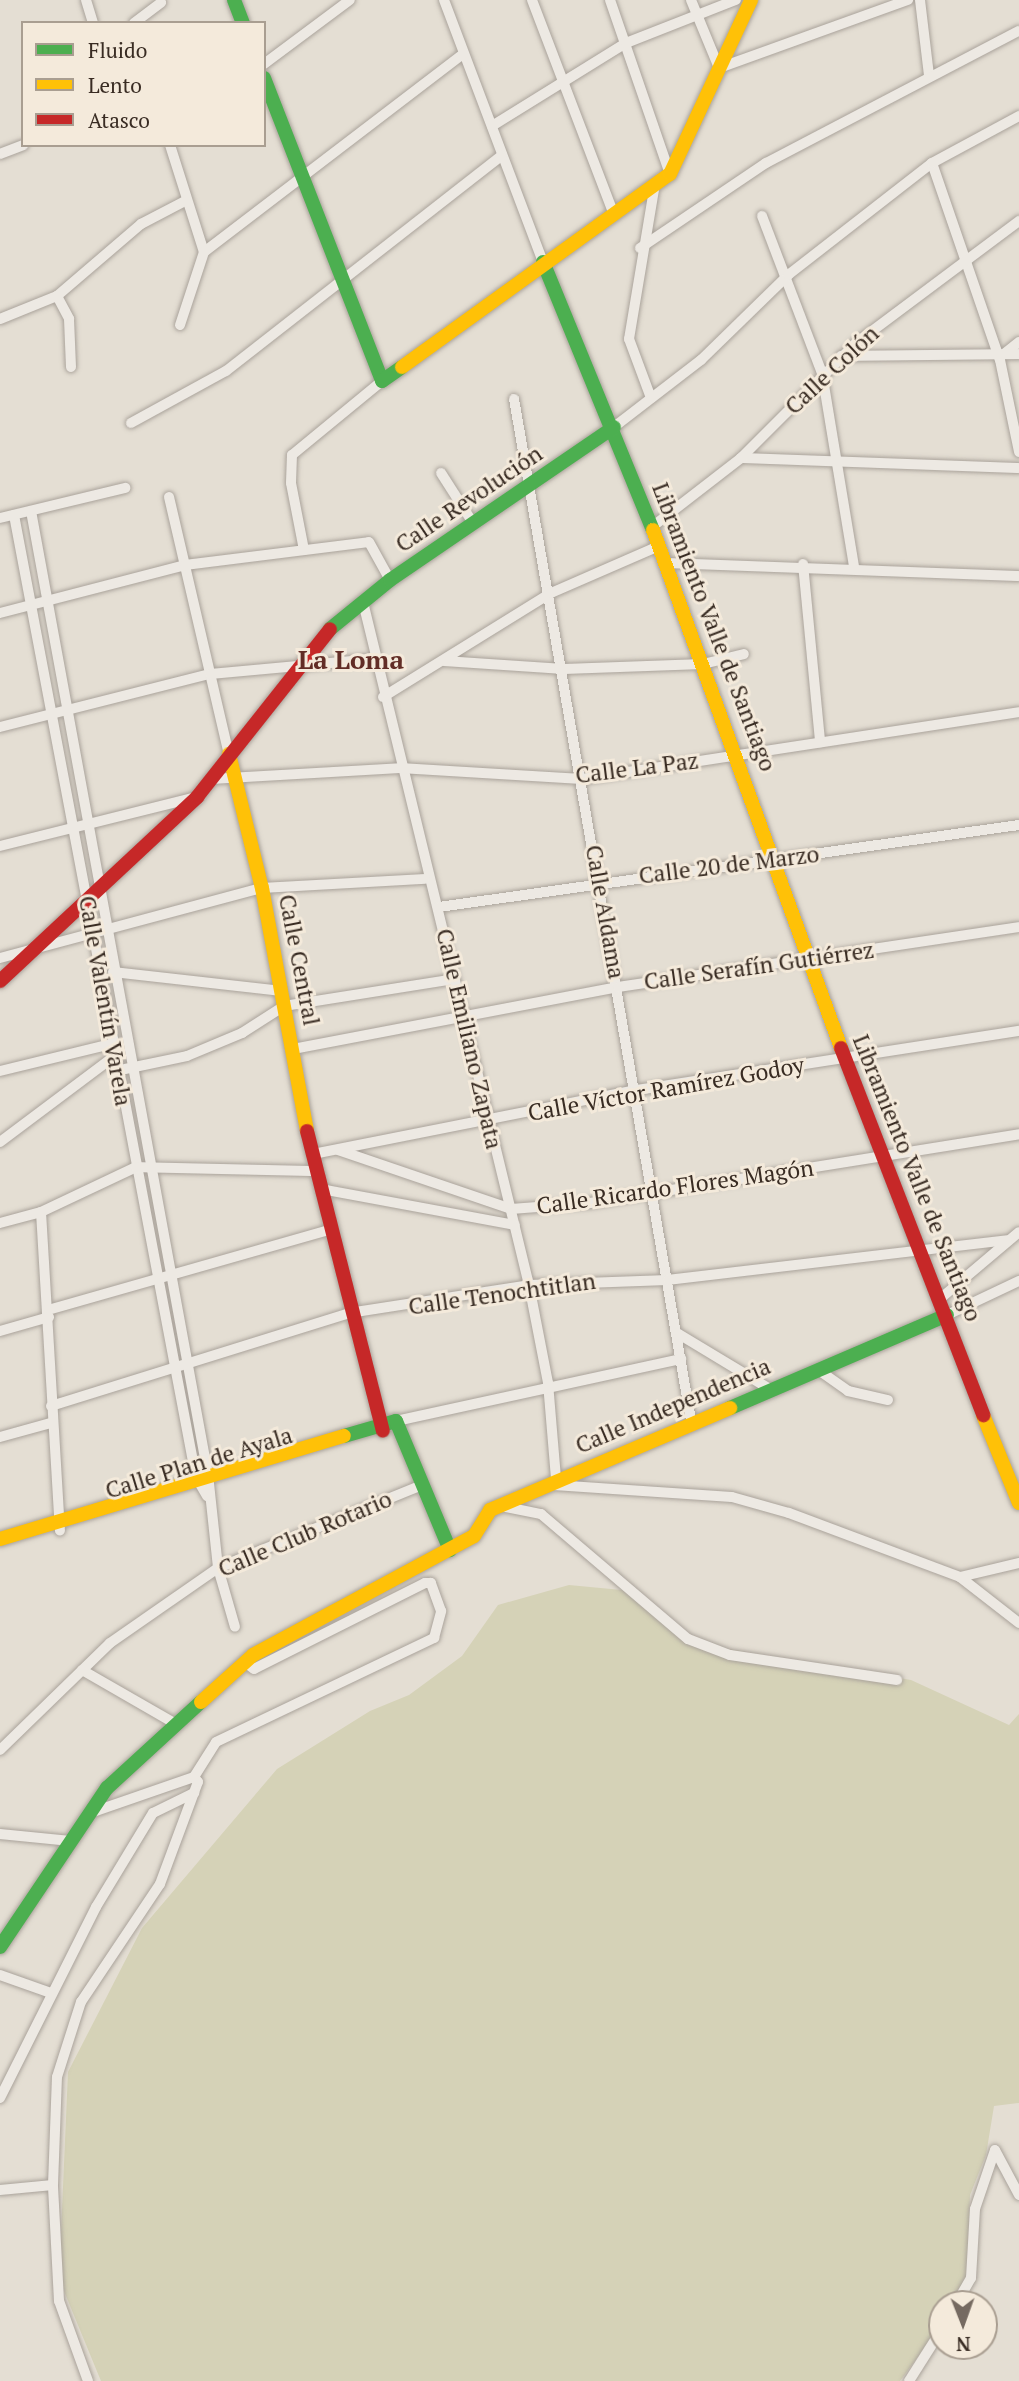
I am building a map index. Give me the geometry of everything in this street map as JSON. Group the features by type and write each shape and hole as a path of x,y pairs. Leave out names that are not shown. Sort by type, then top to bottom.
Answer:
{"street":[{"path":"86,0 92,21"},
{"path":"234,0 242,21"},
{"path":"266,63 350,0"},
{"path":"444,0 462,55 543,262"},
{"path":"531,0 614,215"},
{"path":"610,0 670,174"},
{"path":"691,0 719,68"},
{"path":"492,126 625,43 736,0"},
{"path":"304,550 291,478 292,456 382,381 543,262 654,189 670,174 751,0"},
{"path":"719,68 908,0"},
{"path":"920,0 929,76"},
{"path":"137,21 161,3"},
{"path":"640,248 766,163 1019,31"},
{"path":"180,325 204,252 300,174 462,55"},
{"path":"266,83 300,174 346,282 382,381"},
{"name":"Calle Revolución","path":"0,981 197,797 290,669 363,602 390,580 614,427 701,360 788,275 932,163 1019,116"},
{"path":"0,154 21,146"},
{"path":"171,147 185,201 204,252"},
{"path":"131,423 226,371 346,282 501,156"},
{"path":"932,163 964,262 1001,354 1019,452"},
{"path":"651,398 629,338 640,248 654,189"},
{"path":"0,319 57,296 141,224 185,201"},
{"path":"762,216 788,275 822,373 839,458 854,567"},
{"name":"Calle Colón","path":"652,527 741,458 841,356 1019,221"},
{"name":"Libramiento Valle de Santiago","path":"543,262 614,427 776,860 879,1158 941,1298 1019,1503"},
{"path":"57,296 69,319 71,367"},
{"path":"1001,354 1019,342"},
{"path":"841,356 1019,354"},
{"name":"Calle Aldama","path":"514,399 532,483 692,1426"},
{"path":"741,458 839,458 1019,468"},
{"path":"441,473 473,523"},
{"path":"0,518 125,488"},
{"name":"Calle Central","path":"170,497 262,888 329,1230 349,1313 382,1428"},
{"name":"Calle Valentín Varela","path":"32,511 45,601 126,1044 188,1363 204,1483"},
{"name":"Calle Valentín Varela","path":"13,515 28,605 87,899 111,1044 175,1367 204,1483"},
{"path":"0,612 185,565 369,542 390,580"},
{"path":"383,697 551,593 659,545"},
{"path":"665,563 803,564 1019,576"},
{"path":"803,564 820,742"},
{"name":"Calle Emiliano Zapata","path":"363,602 425,878 439,906 486,1121 529,1286 548,1383 551,1482"},
{"path":"443,661 564,669 703,664 744,654"},
{"path":"0,727 211,674 290,669 374,659"},
{"name":"Calle La Paz","path":"210,779 234,775 400,768 582,779 1019,712"},
{"path":"0,846 197,797"},
{"name":"Calle 20 de Marzo","path":"439,906 1019,825"},
{"path":"0,958 93,936 262,888 425,878"},
{"name":"Calle Serafín Gutiérrez","path":"293,1049 618,987 1019,927"},
{"path":"113,972 283,998 454,979"},
{"path":"118,1070 187,1056 242,1033 283,998"},
{"name":"Calle Víctor Ramírez Godoy","path":"313,1154 637,1090 1019,1031"},
{"path":"0,1071 111,1044 126,1044"},
{"path":"0,1142 126,1044"},
{"name":"Calle Ricardo Flores Magón","path":"338,1150 511,1209 651,1193 1019,1134"},
{"path":"0,1223 41,1212 136,1167 150,1169 255,1165 317,1171"},
{"path":"321,1189 515,1225"},
{"path":"41,1212 49,1313 51,1423 58,1526"},
{"path":"0,1331 159,1278 329,1230"},
{"path":"941,1298 1019,1232"},
{"name":"Calle Tenochtitlan","path":"51,1406 349,1313 529,1286 668,1279 1007,1241"},
{"path":"817,1369 1019,1281"},
{"path":"677,1333 773,1391"},
{"name":"Calle Plan de Ayala","path":"0,1539 58,1526 402,1422 548,1383 681,1359"},
{"path":"817,1369 848,1391 888,1400"},
{"name":"Calle Independencia","path":"501,1506 551,1482 773,1391 817,1369"},
{"path":"402,1422 422,1485 450,1550"},
{"path":"0,1437 51,1423"},
{"path":"551,1482 732,1497 960,1577 1019,1623"},
{"path":"204,1483 218,1568 235,1627"},
{"name":"Calle Club Rotario","path":"0,1750 110,1643 218,1568 422,1485"},
{"path":"0,1947 90,1813 174,1723 245,1662 474,1536 490,1510 501,1506 541,1514 659,1618 688,1639 730,1655 897,1680"},
{"name":"Calle Plan de Ayala","path":"0,1549 58,1526"},
{"path":"960,1577 1019,1563"},
{"path":"88,2381 58,2301 53,2185 57,2077 81,2002 160,1884 194,1793 194,1777 216,1742 434,1638 441,1611 430,1583 254,1669 245,1662"},
{"path":"82,1670 174,1723"},
{"path":"90,1813 194,1777"},
{"path":"0,2098 4,2075 153,1813 194,1793"},
{"path":"0,1834 72,1841"},
{"path":"0,1975 51,1993"},
{"path":"964,2290 971,2278 975,2209 995,2150 1019,2195"},
{"path":"986,2176 1007,2174"},
{"path":"0,2190 53,2185"},
{"path":"909,2381 928,2351"}],"shaded area":[{"path":"569,1585 632,1591 700,1644 911,1680 1009,1725 1019,1714 1019,2103 994,2106 986,2155 970,2195 967,2273 959,2290 928,2290 928,2343 900,2381 101,2381 59,2279 68,2072 142,1928 277,1769 370,1711 409,1695 462,1656 498,1605"}],"traffic: fast":[{"path":"234,0 242,21"},
{"path":"266,83 382,381 402,367"},
{"path":"543,262 653,530"},
{"path":"330,629 390,580 614,427"},
{"path":"730,1408 947,1315"},
{"path":"344,1436 396,1421 450,1550"},
{"path":"0,1947 107,1788 201,1702"}],"traffic: slow":[{"path":"402,367 670,174 751,0"},
{"path":"653,530 841,1048"},
{"path":"229,754 262,888 307,1131"},
{"path":"201,1702 253,1655 474,1536 490,1510 730,1408"},
{"path":"983,1415 1019,1503"},
{"path":"0,1539 344,1436"}],"traffic: jam":[{"path":"0,981 197,797 330,629"},
{"path":"841,1048 983,1415"},
{"path":"307,1131 383,1431"}],"district":[{"name":"La Loma","path":"351,660"}]}
